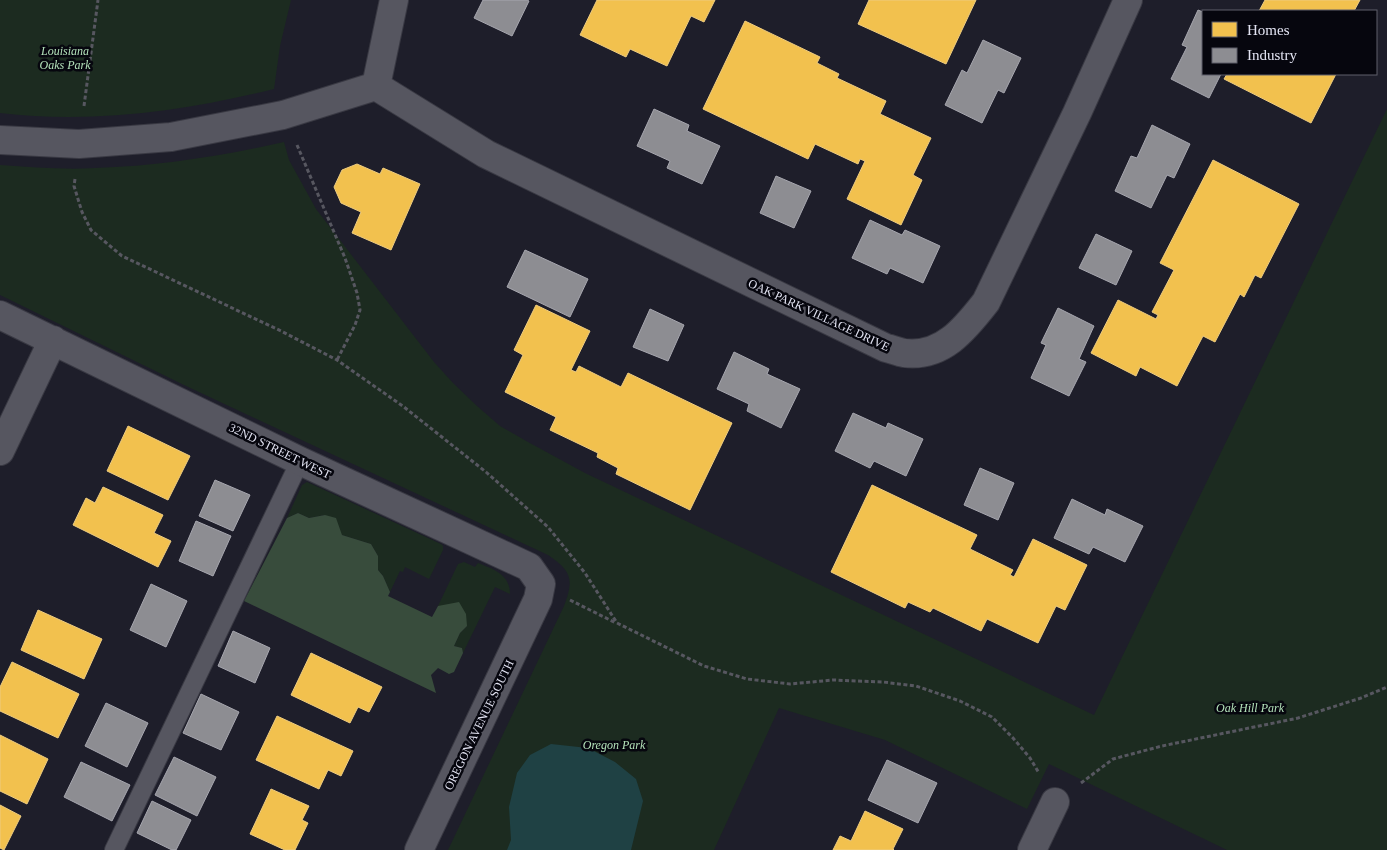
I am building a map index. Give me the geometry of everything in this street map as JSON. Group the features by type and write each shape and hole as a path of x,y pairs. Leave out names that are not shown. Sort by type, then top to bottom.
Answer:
{"street":[{"path":"0,140 79,144 171,137 283,115 376,86 394,0"},
{"name":"OAK PARK VILLAGE DRIVE","path":"376,86 486,154 877,343 904,353 927,353 950,342 986,302 1073,122 1128,0"},
{"name":"32ND STREET WEST","path":"0,315 300,461 529,567 541,584 538,599"},
{"path":"0,451 53,340"},
{"name":"OREGON AVENUE SOUTH","path":"419,850 538,599"},
{"path":"1032,850 1055,802"}],"lane":[{"path":"114,850 300,461"}],"path":[{"path":"84,106 98,0"},
{"path":"283,115 345,258 357,293 360,310 358,318 337,360"},
{"path":"74,179 74,186 82,212 91,230 122,256 281,331 337,360 404,406 486,472 548,527 585,572 617,623"},
{"path":"567,598 704,666 746,679 790,684 833,680 883,682 916,686 960,701 992,717 1013,738 1030,758 1055,802 1113,759 1162,746 1298,718 1361,698 1387,687"}],"green space":[{"name":"Louisiana Oaks Park","path":"0,0 291,0 280,46 274,89 207,104 173,109 104,116 69,117 0,113"},
{"name":"Oak Hill Park","path":"1387,109 1387,850 1227,850 1049,764 1027,809 885,740 779,708 714,850 448,850 564,606 570,583 569,577 562,566 548,555 184,385 0,295 0,165 72,169 119,167 167,163 214,156 284,142 289,160 316,209 434,362 453,383 500,426 585,473 1094,715"},
{"path":"307,482 441,544 443,550 429,579 405,567 403,572 400,571 390,592 383,576 378,570 378,556 371,544 342,535 325,515 309,518 298,513 287,518 302,485"},
{"path":"464,562 475,567 478,563 500,573 507,582 510,594 495,587 463,653 462,648 454,646 460,633 467,626 438,606 458,564"}],"shaded area":[{"path":"298,513 309,518 325,515 336,518 342,535 371,544 378,556 378,570 383,576 390,592 388,596 432,617 438,606 459,602 466,614 467,626 460,633 454,646 462,648 463,653 454,672 449,674 438,668 431,675 436,693 244,601 287,518"},
{"path":"551,744 588,748 615,762 636,779 643,801 631,850 507,850 511,840 509,807 517,773 530,755"}],"building: Homes":[{"path":"597,0 715,0 704,22 691,16 667,66 630,49 626,57 580,35"},
{"path":"869,0 976,0 946,64 858,24"},
{"path":"1265,0 1360,0 1355,10 1260,10"},
{"path":"745,21 820,57 817,63 839,74 837,78 886,101 880,114 931,138 913,175 922,180 901,225 847,199 865,161 860,159 858,164 815,144 808,159 703,109"},
{"path":"1226,75 1335,75 1311,123 1224,79"},
{"path":"1213,160 1299,204 1261,278 1255,275 1244,297 1240,294 1215,342 1203,336 1177,386 1140,367 1136,376 1091,353 1118,300 1156,319 1158,315 1152,312 1174,270 1160,263"},
{"path":"357,164 380,174 383,168 420,184 391,250 352,233 361,212 341,203 334,187 342,170"},
{"path":"536,305 590,331 571,370 576,372 579,366 621,387 628,373 732,423 690,510 616,474 618,468 597,457 598,453 550,430 556,417 505,392 523,355 514,350"},
{"path":"128,426 190,456 168,500 107,471"},
{"path":"872,485 977,535 970,549 1013,570 1010,575 1014,577 1033,539 1087,565 1065,610 1056,606 1038,643 987,619 981,631 933,608 930,612 908,602 905,608 831,572"},
{"path":"103,487 163,515 154,533 171,541 158,567 73,525 86,498 95,503"},
{"path":"38,610 102,639 84,679 21,650"},
{"path":"311,653 382,687 369,712 358,707 350,723 291,695"},
{"path":"12,662 79,694 58,738 0,711 0,687"},
{"path":"277,716 353,751 341,776 328,770 319,789 256,760"},
{"path":"0,735 48,759 27,804 0,791"},
{"path":"271,789 309,806 302,820 308,823 295,850 285,850 250,834"},
{"path":"0,805 21,816 4,850 0,848"},
{"path":"865,811 903,829 894,850 833,850 840,836 851,841"}],"building: Industry":[{"path":"483,0 529,1 512,36 474,18"},
{"path":"1198,10 1202,12 1202,75 1220,75 1209,98 1171,79 1187,47 1182,45"},
{"path":"983,40 1021,58 1004,93 998,90 982,123 945,105 962,70 967,73"},
{"path":"654,109 689,125 687,131 720,146 702,184 667,168 670,161 637,146"},
{"path":"1152,125 1190,144 1174,178 1167,175 1151,208 1115,191 1131,156 1137,158"},
{"path":"776,176 811,191 794,228 760,213"},
{"path":"870,220 902,235 905,230 940,246 923,283 890,268 887,274 852,258"},
{"path":"1096,234 1132,251 1116,285 1079,268"},
{"path":"525,250 588,279 570,317 507,287"},
{"path":"1058,308 1094,326 1079,359 1086,362 1069,396 1031,378 1046,345 1041,343"},
{"path":"650,309 684,325 668,361 633,347"},
{"path":"734,352 769,369 767,374 800,389 781,428 747,411 749,404 717,389"},
{"path":"853,413 886,428 888,423 923,439 906,476 874,461 870,468 835,451"},
{"path":"980,468 1014,483 998,520 964,505"},
{"path":"215,480 250,495 233,531 199,516"},
{"path":"1072,499 1105,515 1107,509 1143,526 1125,562 1093,547 1089,554 1054,538"},
{"path":"196,521 231,536 213,576 179,561"},
{"path":"151,584 187,601 166,647 130,630"},
{"path":"233,631 270,648 255,683 218,666"},
{"path":"201,694 239,712 221,750 183,733"},
{"path":"106,703 148,723 127,767 85,746"},
{"path":"174,757 216,777 197,816 155,795"},
{"path":"887,760 937,783 918,823 868,800"},
{"path":"81,762 130,785 112,821 64,797"},
{"path":"152,801 191,820 176,850 172,850 137,833"}],"park label":[{"name":"Oregon Park","path":"614,745"}]}
